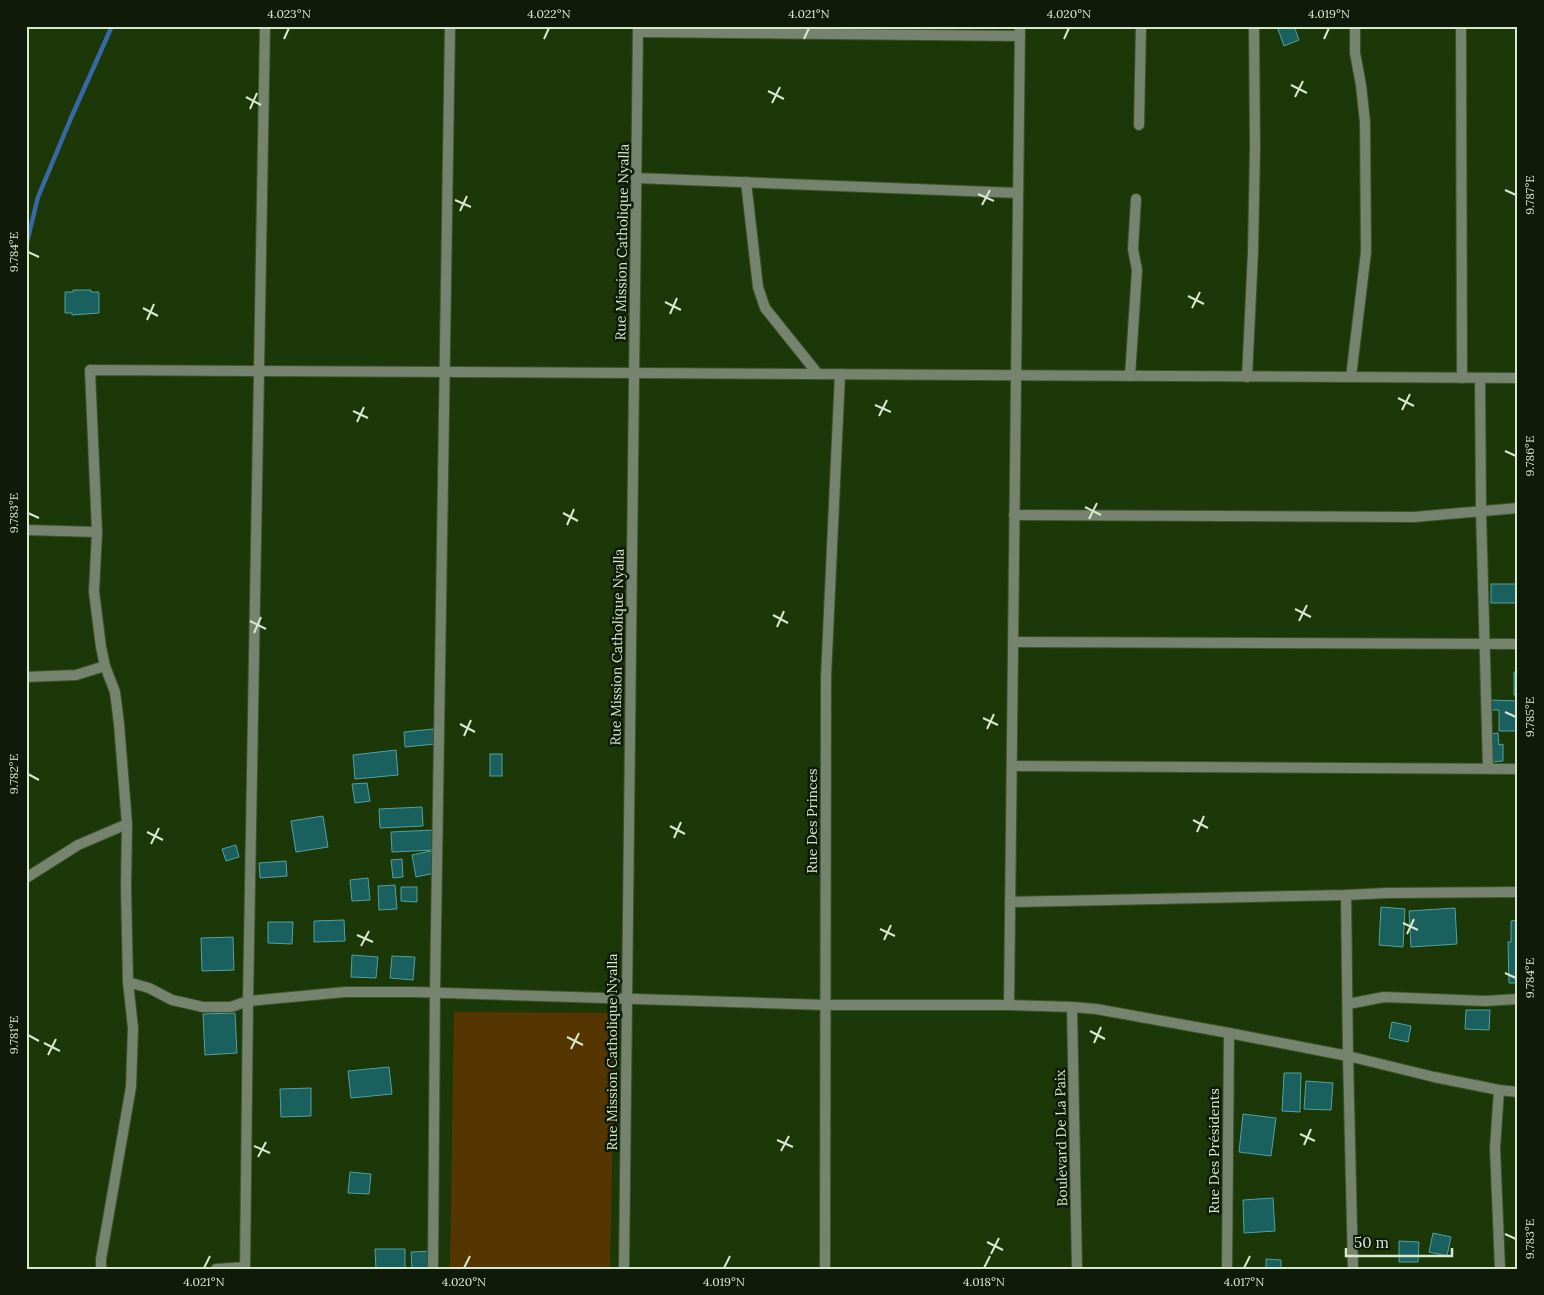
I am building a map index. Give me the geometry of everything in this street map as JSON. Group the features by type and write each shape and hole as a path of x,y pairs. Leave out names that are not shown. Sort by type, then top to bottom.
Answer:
{"street":[{"path":"216,1269 245,1268 265,26"},
{"path":"433,1269 435,993 450,26"},
{"path":"1139,125 1141,26"},
{"path":"1247,377 1253,252 1254,26"},
{"path":"1350,377 1366,252 1365,122 1361,84 1355,54 1355,26"},
{"path":"1461,26 1462,378"},
{"path":"638,29 1020,31 1009,1005"},
{"name":"Rue Mission Catholique Nyalla","path":"624,1269 638,29"},
{"path":"636,178 1018,193"},
{"path":"746,182 758,287 765,308 818,374"},
{"path":"1130,376 1138,270 1133,249 1136,199"},
{"path":"102,1269 101,1259 131,1087 133,1028 128,982 127,824 115,692 105,666 94,592 97,532 90,370 1518,378"},
{"name":"Rue Des Princes","path":"825,1269 826,677 840,374"},
{"path":"1480,378 1488,768"},
{"path":"1014,515 1414,517 1518,508"},
{"path":"26,530 97,532"},
{"path":"1013,642 1518,644"},
{"path":"26,677 76,675 105,666"},
{"path":"1012,766 1518,769"},
{"path":"26,878 78,845 127,824"},
{"path":"1010,902 1387,893 1518,892"},
{"path":"1346,895 1353,1269"},
{"path":"128,982 149,988 172,1000 203,1007 231,1007 248,1002 345,992 825,1005 1072,1007 1096,1009 1229,1033 1348,1056 1434,1078 1518,1092"},
{"path":"1348,1004 1384,998 1485,1001 1518,999"},
{"name":"Boulevard De La Paix","path":"1072,1007 1077,1269"},
{"name":"Rue Des Présidents","path":"1227,1269 1229,1033"},
{"path":"1498,1090 1495,1148 1500,1269"}],"shaded area":[{"path":"454,1012 615,1013 610,1269 450,1269"}],"building":[{"path":"1285,26 1294,26 1299,40 1284,46 1278,29"},
{"path":"73,290 99,292 99,313 72,315 72,313 65,313 65,292 73,292"},
{"path":"1491,584 1518,584 1518,603 1491,603"},
{"path":"1514,672 1518,672 1518,696 1514,695"},
{"path":"1490,700 1518,701 1518,731 1499,731 1499,710 1490,710"},
{"path":"433,729 435,744 405,747 404,732"},
{"path":"1498,733 1499,745 1503,744 1503,761 1492,762 1490,734"},
{"path":"396,750 398,775 355,779 353,755"},
{"path":"490,754 502,754 502,776 490,776"},
{"path":"367,783 370,801 355,803 352,784"},
{"path":"422,807 423,826 380,828 379,809"},
{"path":"323,816 328,847 296,852 291,821"},
{"path":"434,830 435,850 392,852 391,832"},
{"path":"236,845 239,857 226,861 222,849"},
{"path":"431,851 435,873 416,877 412,855"},
{"path":"402,859 403,877 393,878 391,860"},
{"path":"286,861 287,876 260,878 259,863"},
{"path":"368,878 370,900 352,901 350,880"},
{"path":"395,885 397,909 379,910 378,886"},
{"path":"401,887 417,887 417,902 401,901"},
{"path":"1381,907 1405,909 1403,947 1379,945"},
{"path":"1455,908 1457,944 1411,947 1409,911"},
{"path":"344,920 345,941 314,942 314,921"},
{"path":"1518,920 1518,983 1509,983 1508,942 1511,942 1511,921"},
{"path":"268,922 293,922 292,944 268,943"},
{"path":"233,937 234,970 202,971 201,938"},
{"path":"352,955 378,957 376,978 351,977"},
{"path":"392,956 415,957 413,980 390,978"},
{"path":"1466,1010 1490,1010 1489,1030 1465,1029"},
{"path":"235,1013 237,1053 205,1055 203,1014"},
{"path":"1392,1022 1411,1026 1408,1042 1389,1038"},
{"path":"389,1067 392,1094 351,1098 348,1071"},
{"path":"1284,1073 1301,1073 1300,1112 1282,1111"},
{"path":"1306,1081 1333,1083 1331,1110 1304,1109"},
{"path":"311,1088 311,1116 281,1117 280,1089"},
{"path":"1243,1114 1276,1118 1271,1156 1239,1152"},
{"path":"350,1172 371,1174 369,1194 348,1193"},
{"path":"1273,1198 1275,1231 1244,1233 1243,1200"},
{"path":"1433,1233 1451,1237 1447,1256 1429,1252"},
{"path":"1399,1241 1419,1242 1418,1262 1399,1262"},
{"path":"375,1249 405,1249 405,1269 376,1269"},
{"path":"430,1251 430,1269 412,1269 411,1252"},
{"path":"1266,1259 1281,1260 1281,1269 1266,1269"}],"waterway":[{"path":"26,246 38,197 112,26"}]}
